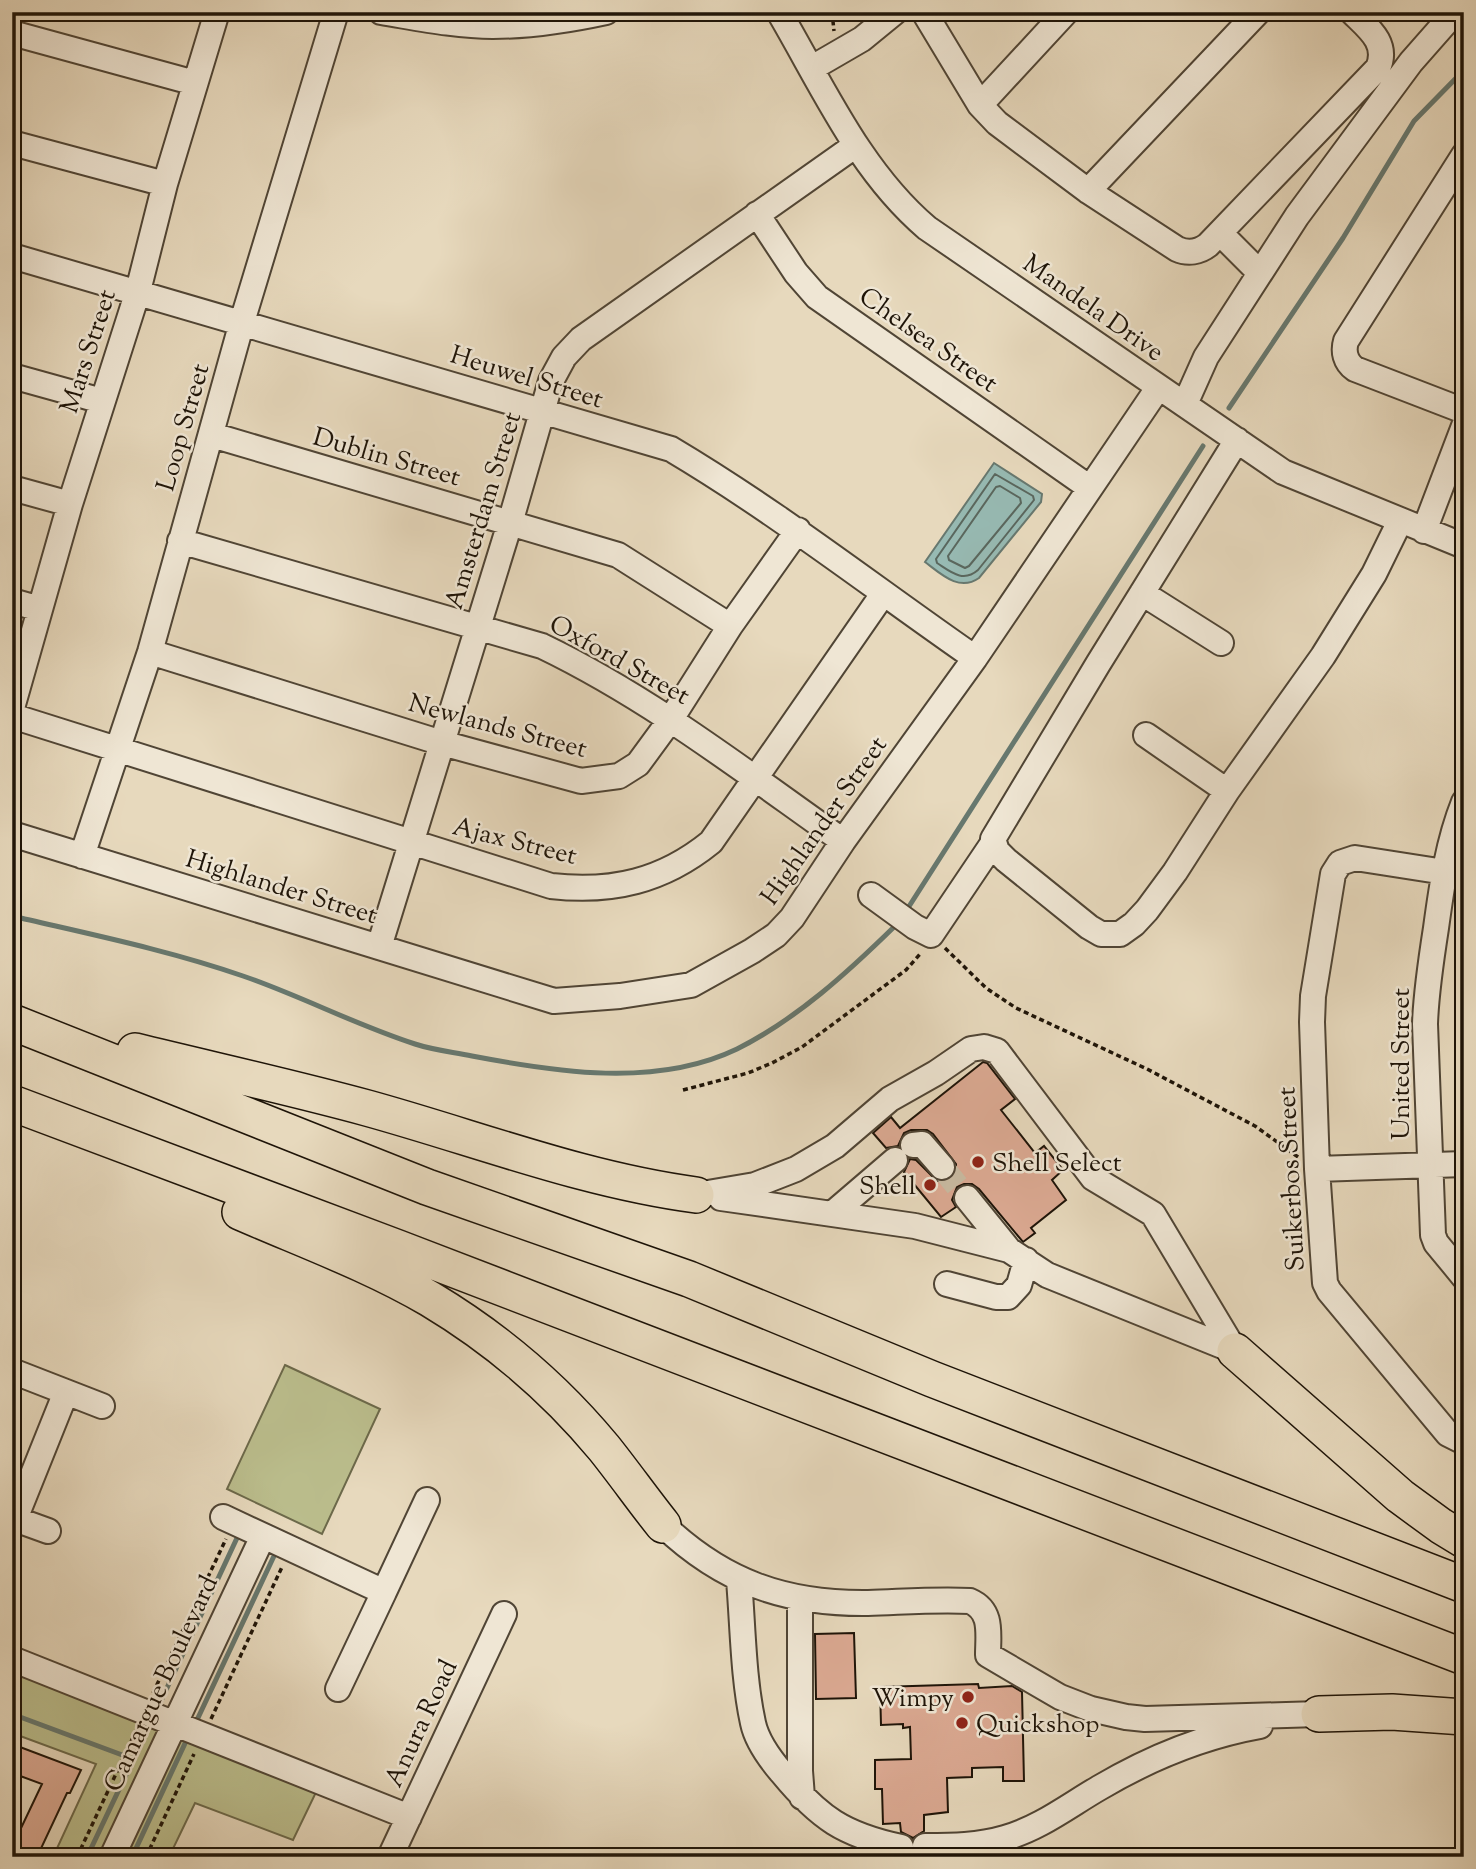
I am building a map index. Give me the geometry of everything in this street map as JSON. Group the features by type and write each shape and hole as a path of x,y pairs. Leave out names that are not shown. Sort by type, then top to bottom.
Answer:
{"highway":[{"path":"12,1021 367,1108 649,1188 696,1195"},
{"path":"12,1021 427,1187 689,1279 932,1379 1464,1585"},
{"path":"12,1103 1464,1657"},
{"path":"12,1112 386,1276 431,1300 504,1350 561,1401 603,1447 663,1525"},
{"path":"1235,1351 1400,1496 1441,1527 1464,1540"},
{"path":"1319,1714 1392,1712 1464,1717"}],"street":[{"name":"Mars Street","path":"12,708 70,504 138,292 165,184 217,12"},
{"name":"Loop Street","path":"82,856 150,652 242,322 336,12"},
{"path":"381,12 451,23 492,26 545,23 606,12"},
{"name":"Mandela Drive","path":"779,12 856,145 891,194 927,228 1283,472 1464,546"},
{"path":"811,68 862,39 895,12"},
{"path":"924,12 979,105 1005,129 1088,191 1182,251 1194,252 1220,233 1378,68 1381,50 1374,34 1352,12"},
{"path":"979,105 1066,12"},
{"path":"1088,191 1258,12"},
{"path":"1191,408 1206,357 1297,216 1411,62 1455,12"},
{"path":"12,33 195,83"},
{"path":"1381,50 1411,62"},
{"path":"1346,102 1353,137"},
{"path":"12,143 165,184"},
{"name":"Amsterdam Street","path":"379,947 551,381 564,357 581,339 856,145"},
{"path":"1464,155 1346,341 1345,348 1347,361 1355,369 1464,411"},
{"name":"Chelsea Street","path":"757,214 796,273 817,297 1090,488"},
{"path":"1220,233 1260,273"},
{"name":"Heuwel Street","path":"12,256 671,449 799,530 883,594 975,658"},
{"path":"12,376 102,401"},
{"name":"Highlander Street","path":"12,834 554,1001 620,996 691,985 752,951 776,935 792,918 843,841 975,658 1158,388"},
{"path":"1424,531 1464,426"},
{"name":"Dublin Street","path":"212,435 618,555 730,626"},
{"path":"871,895 914,926 993,843 996,831 1142,593 1233,437"},
{"path":"12,488 70,504"},
{"path":"993,843 997,852 1006,860 1101,934 1120,934 1134,924 1175,872 1227,790 1323,656 1374,574 1400,521"},
{"name":"Newlands Street","path":"150,652 442,743 581,782 601,780 619,776 638,764 671,719 730,626 799,530"},
{"name":"Oxford Street","path":"180,541 542,646 573,661 671,719 843,841"},
{"path":"1142,593 1221,643"},
{"name":"Ajax Street","path":"12,716 551,886 593,887 622,884 664,873 690,859 710,842 883,594"},
{"path":"12,600 40,609"},
{"path":"1146,735 1227,790"},
{"name":"United Street","path":"1464,802 1452,830 1454,874 1426,997 1433,1235 1436,1243 1464,1277"},
{"name":"Suikerbos Street","path":"1454,874 1355,858 1340,863 1333,874 1313,996 1322,1272 1329,1291 1448,1434 1464,1442"},
{"path":"696,1195 755,1185 796,1169 835,1146 890,1099 971,1049 984,1046 997,1051 1093,1178 1153,1214 1235,1351"},
{"path":"832,1214 904,1153 922,1144 942,1167"},
{"path":"1317,1169 1464,1164"},
{"path":"696,1195 915,1226 1018,1255"},
{"path":"967,1198 1018,1255 1047,1275 1235,1351"},
{"path":"947,1284 996,1297 1008,1297 1019,1286 1018,1255"},
{"path":"12,1371 102,1406"},
{"path":"48,1531 14,1518 66,1392"},
{"path":"338,1689 426,1500"},
{"path":"228,1520 384,1592"},
{"path":"663,1525 700,1557 739,1580 800,1599 864,1603 970,1601 982,1608 987,1618 988,1655 1060,1697 1107,1713 1145,1719 1319,1714"},
{"name":"Camargue Boulevard","path":"112,1857 263,1535"},
{"path":"739,1580 753,1724 769,1756 815,1810 850,1832 913,1847 974,1845 1007,1838 1060,1813 1122,1775 1181,1749 1252,1727 1319,1714"},
{"path":"800,1599 802,1797"},
{"name":"Anura Road","path":"390,1857 504,1614"},
{"path":"12,1659 409,1817"}],"path":[{"path":"682,1090 748,1073 802,1047 918,960 914,926"},
{"path":"914,926 986,988 1016,1008 1147,1069 1255,1126 1317,1169"},
{"path":"77,1857 145,1711 228,1520"},
{"path":"146,1857 290,1548"}],"green space":[{"path":"285,1365 380,1409 322,1534 227,1489"},
{"path":"24,1669 164,1724 102,1857 53,1857 96,1764 12,1733 12,1696"},
{"path":"180,1731 319,1786 293,1840 195,1803 169,1857 121,1857"}],"water":[{"path":"994,463 1042,494 1041,502 979,578 964,583 950,580 925,562"}],"building":[{"path":"983,1062 987,1063 1015,1099 1001,1110 1035,1153 1044,1146 1063,1170 1052,1180 1066,1200 1031,1228 1035,1233 1023,1242 972,1184 957,1187 952,1200 956,1207 941,1217 904,1172 910,1159 916,1160 937,1181 952,1178 956,1164 933,1134 927,1130 911,1130 904,1133 898,1146 886,1148 873,1133 891,1117 900,1128"},
{"path":"854,1633 856,1698 816,1699 815,1634"},
{"path":"978,1684 979,1688 1012,1686 1022,1692 1024,1781 1003,1781 1003,1767 972,1768 972,1777 947,1778 948,1812 924,1815 924,1831 913,1838 901,1832 900,1823 883,1824 882,1789 875,1789 875,1760 911,1759 910,1727 903,1728 903,1724 881,1725 880,1687"},
{"path":"12,1744 81,1770 70,1793 67,1793 37,1857 12,1857 12,1847 42,1784 12,1773"}],"waterway":[{"path":"1229,408 1343,238 1414,121 1464,70"},
{"path":"908,908 1203,446"},
{"path":"12,916 215,967 422,1046 537,1067 606,1073 673,1069 706,1061 737,1049 801,1009 895,926"},
{"path":"159,1705 237,1538"},
{"path":"197,1720 274,1556"},
{"path":"12,1714 133,1759"},
{"path":"87,1857 151,1722"},
{"path":"132,1857 188,1737"}],"tunnel":[{"path":"942,1167 967,1198"}],"place":[{"name":"Shell Select","path":"978,1162"},
{"name":"Shell","path":"930,1185"},
{"name":"Wimpy","path":"968,1697"},
{"name":"Quickshop","path":"962,1723"}]}
